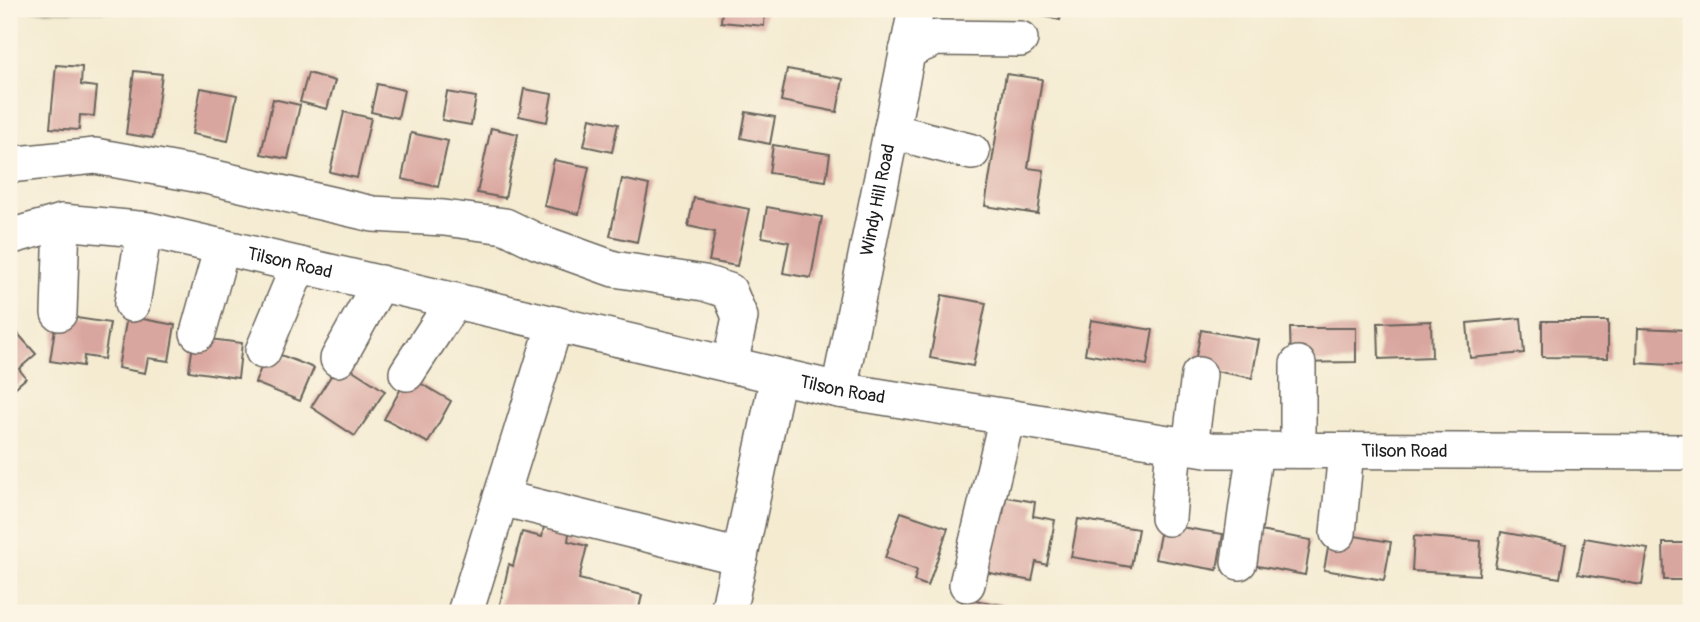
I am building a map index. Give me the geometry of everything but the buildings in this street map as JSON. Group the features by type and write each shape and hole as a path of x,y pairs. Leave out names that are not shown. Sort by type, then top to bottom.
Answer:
{"street":[{"name":"Windy Hill Road","path":"839,390 916,9"},
{"path":"907,51 936,38 1020,39"},
{"path":"891,131 972,152"},
{"path":"9,166 95,156 206,176 373,214 444,218 505,226 537,241 614,269 704,283 729,292 740,317 730,365"},
{"path":"59,313 62,222"},
{"name":"Tilson Road","path":"9,237 62,222 145,230 839,390 1212,450 1691,452"},
{"path":"132,304 145,230"},
{"path":"198,333 222,247"},
{"path":"263,351 299,265"},
{"path":"338,359 380,284"},
{"path":"407,373 454,301"},
{"path":"465,613 555,324"},
{"path":"1298,364 1298,450"},
{"path":"1168,518 1199,375"},
{"path":"728,613 778,376"},
{"path":"967,584 1007,417"},
{"path":"1239,562 1255,450"},
{"path":"1338,533 1346,451"},
{"path":"501,498 740,557"}],"green space":[{"path":"319,9 319,12 9,10"}]}
